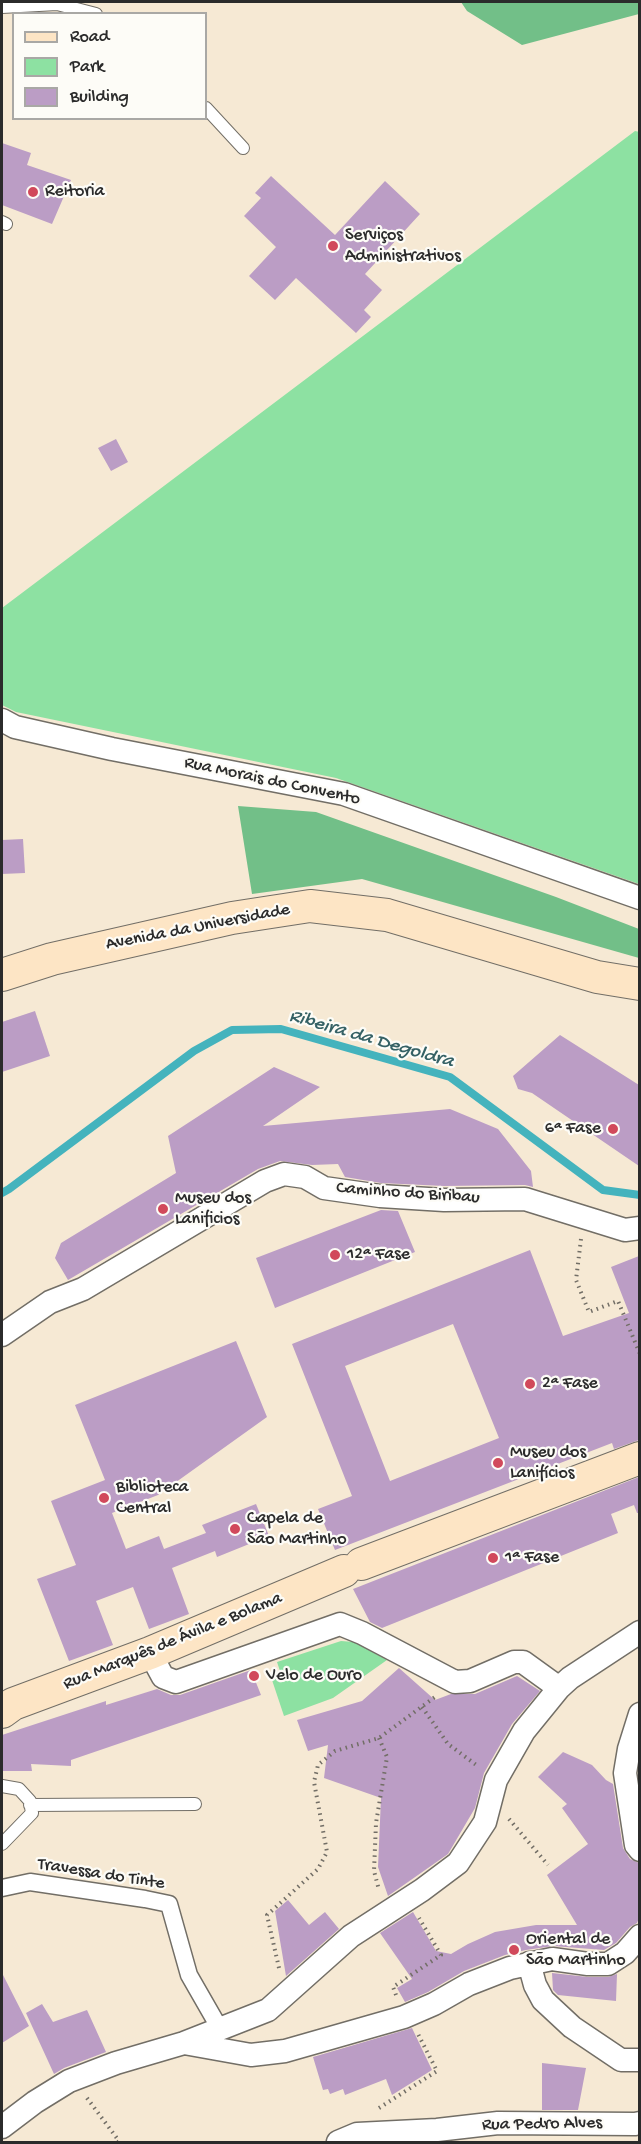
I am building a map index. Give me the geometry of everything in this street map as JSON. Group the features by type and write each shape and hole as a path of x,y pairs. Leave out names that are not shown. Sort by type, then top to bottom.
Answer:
{"main road":[{"name":"Avenida da Universidade","path":"2,975 52,959 232,918 310,906 387,915 597,977 639,984"},
{"name":"Rua Marquês de Ávila e Bolama","path":"2,1712 13,1704 150,1653 353,1567 639,1458"}],"street":[{"name":"Rua Morais do Convento","path":"2,720 15,727 112,749 344,794 639,898"},
{"name":"Caminho do Biribau","path":"2,1335 50,1302 83,1289 265,1181 284,1174 305,1177 324,1188 380,1196 444,1200 525,1199 625,1230 639,1228"},
{"path":"150,1653 163,1677 176,1682 340,1624 362,1633 454,1682 470,1681 514,1662 523,1662 559,1688"},
{"path":"3,2129 35,2102 69,2081 116,2063 184,2043 268,2010 351,1936 458,1863 484,1822 494,1789 524,1731 559,1688 590,1664 639,1632"},
{"path":"639,1714 628,1749 625,1773 636,1845 639,1850"},
{"name":"Travessa do Tinte","path":"2,1888 30,1882 169,1904 189,1975 220,2029"},
{"path":"184,2043 251,2055 285,2051 406,2016 434,2004 469,1984 510,1968 552,1959 608,1964 625,1953 639,1936"},
{"path":"529,1963 535,1985 543,2000 572,2027 621,2060 639,2060"},
{"name":"Rua Pedro Alves","path":"338,2142 357,2134 437,2130 498,2122 639,2123"}],"lane":[{"path":"2,7 57,4 88,12"},
{"path":"207,109 243,148"},
{"path":"2,1786 19,1789 30,1800 32,1813 2,1844"},
{"path":"30,1805 195,1804"}],"path":[{"path":"584,1218 576,1280 584,1301 589,1312 618,1301 639,1354"},
{"path":"285,1995 267,1915 318,1869 327,1852 314,1782 318,1765 334,1751 379,1738 454,1682"},
{"path":"422,1707 448,1744 494,1789 548,1865"},
{"path":"379,1738 387,1757 376,1823 374,1871 387,1913"},
{"path":"371,2133 366,2116 437,2071 406,2016 393,1987 441,1955 408,1899"},
{"path":"69,2081 82,2091 118,2142"}],"green space":[{"path":"461,2 639,2 639,14 522,45 467,11"},
{"path":"635,131 640,132 639,884 336,778 16,712 2,705 2,608"},
{"path":"238,806 316,812 556,897 639,929 639,958 362,879 252,894"},
{"path":"341,1641 354,1642 387,1660 333,1698 284,1716 270,1674 280,1671 277,1662"}],"building":[{"name":"Reitoria","path":"2,143 31,153 27,165 71,180 52,224 2,205"},
{"name":"Serviços Administrativos","path":"271,176 335,235 385,181 420,214 365,274 382,290 364,310 371,317 356,333 296,278 275,300 249,276 276,247 244,216 261,198 255,193"},
{"path":"116,439 128,462 111,471 98,448"},
{"path":"23,839 25,873 2,874 2,840"},
{"path":"35,1011 50,1056 2,1072 2,1022"},
{"name":"6ª Fase","path":"560,1035 639,1085 639,1166 532,1093 518,1089 513,1076"},
{"path":"274,1067 320,1087 263,1126 450,1109 498,1129 531,1171 533,1187 381,1183 345,1177 338,1164 312,1165 280,1161 258,1169 68,1280 55,1258 61,1243 176,1173 168,1136"},
{"name":"12ª Fase","path":"381,1210 398,1211 415,1252 275,1308 256,1258"},
{"path":"530,1250 563,1336 629,1313 611,1267 639,1256 639,1440 614,1449 612,1443 335,1550 318,1509 352,1496 292,1344","holes":["453,1324 499,1438 390,1481 345,1366"]},
{"name":"Biblioteca Central","path":"236,1341 267,1417 158,1495 112,1513 126,1549 159,1536 164,1549 206,1533 202,1525 256,1504 269,1536 217,1557 215,1551 172,1568 189,1614 149,1629 133,1587 96,1601 113,1645 69,1661 37,1579 76,1565 51,1501 105,1480 75,1405"},
{"name":"1ª Fase","path":"639,1477 639,1513 634,1505 611,1514 618,1533 382,1628 370,1622 353,1589"},
{"path":"399,1668 435,1700 451,1694 475,1694 517,1676 540,1691 512,1724 484,1773 475,1808 448,1854 388,1896 378,1867 381,1798 324,1778 328,1745 308,1751 297,1720 362,1701"},
{"path":"251,1670 261,1695 71,1760 71,1766 31,1764 32,1771 2,1771 2,1735 106,1701 106,1705 157,1689 171,1695 180,1695"},
{"path":"563,1752 592,1765 613,1784 623,1848 630,1859 639,1863 639,1918 637,1923 630,1927 616,1943 604,1950 553,1946 505,1955 464,1971 428,1992 405,2002 397,1988 412,1979 380,1933 413,1912 436,1951 451,1954 495,1932 536,1925 577,1925 547,1875 588,1844 562,1808 567,1804 538,1777"},
{"path":"288,1900 309,1925 325,1912 339,1929 286,1976 275,1911"},
{"path":"2,1973 29,2026 2,2043"},
{"path":"552,1973 588,1977 608,1977 617,1974 616,2001 558,1995 553,1990"},
{"path":"42,2004 53,2022 87,2010 106,2052 54,2074 26,2013"},
{"path":"412,2028 432,2070 392,2095 386,2079 345,2095 343,2089 330,2094 328,2089 323,2090 313,2057"},
{"path":"542,2063 586,2068 578,2110 542,2110"}],"waterway":[{"name":"Ribeira da Degoldra","path":"2,1193 194,1051 232,1030 281,1029 450,1077 603,1190 640,1195"}],"place":[{"name":"Reitoria","path":"33,192"},
{"name":"Serviços Administrativos","path":"333,246"},
{"name":"6ª Fase","path":"613,1129"},
{"name":"Museu dos Lanificios","path":"163,1209"},
{"name":"12ª Fase","path":"335,1255"},
{"name":"2ª Fase","path":"530,1384"},
{"name":"Museu dos Lanifícios","path":"498,1463"},
{"name":"Biblioteca Central","path":"104,1498"},
{"name":"Capela de São Martinho","path":"235,1529"},
{"name":"1ª Fase","path":"493,1558"},
{"name":"Velo de Ouro","path":"254,1676"},
{"name":"Oriental de São Martinho","path":"514,1950"}]}
